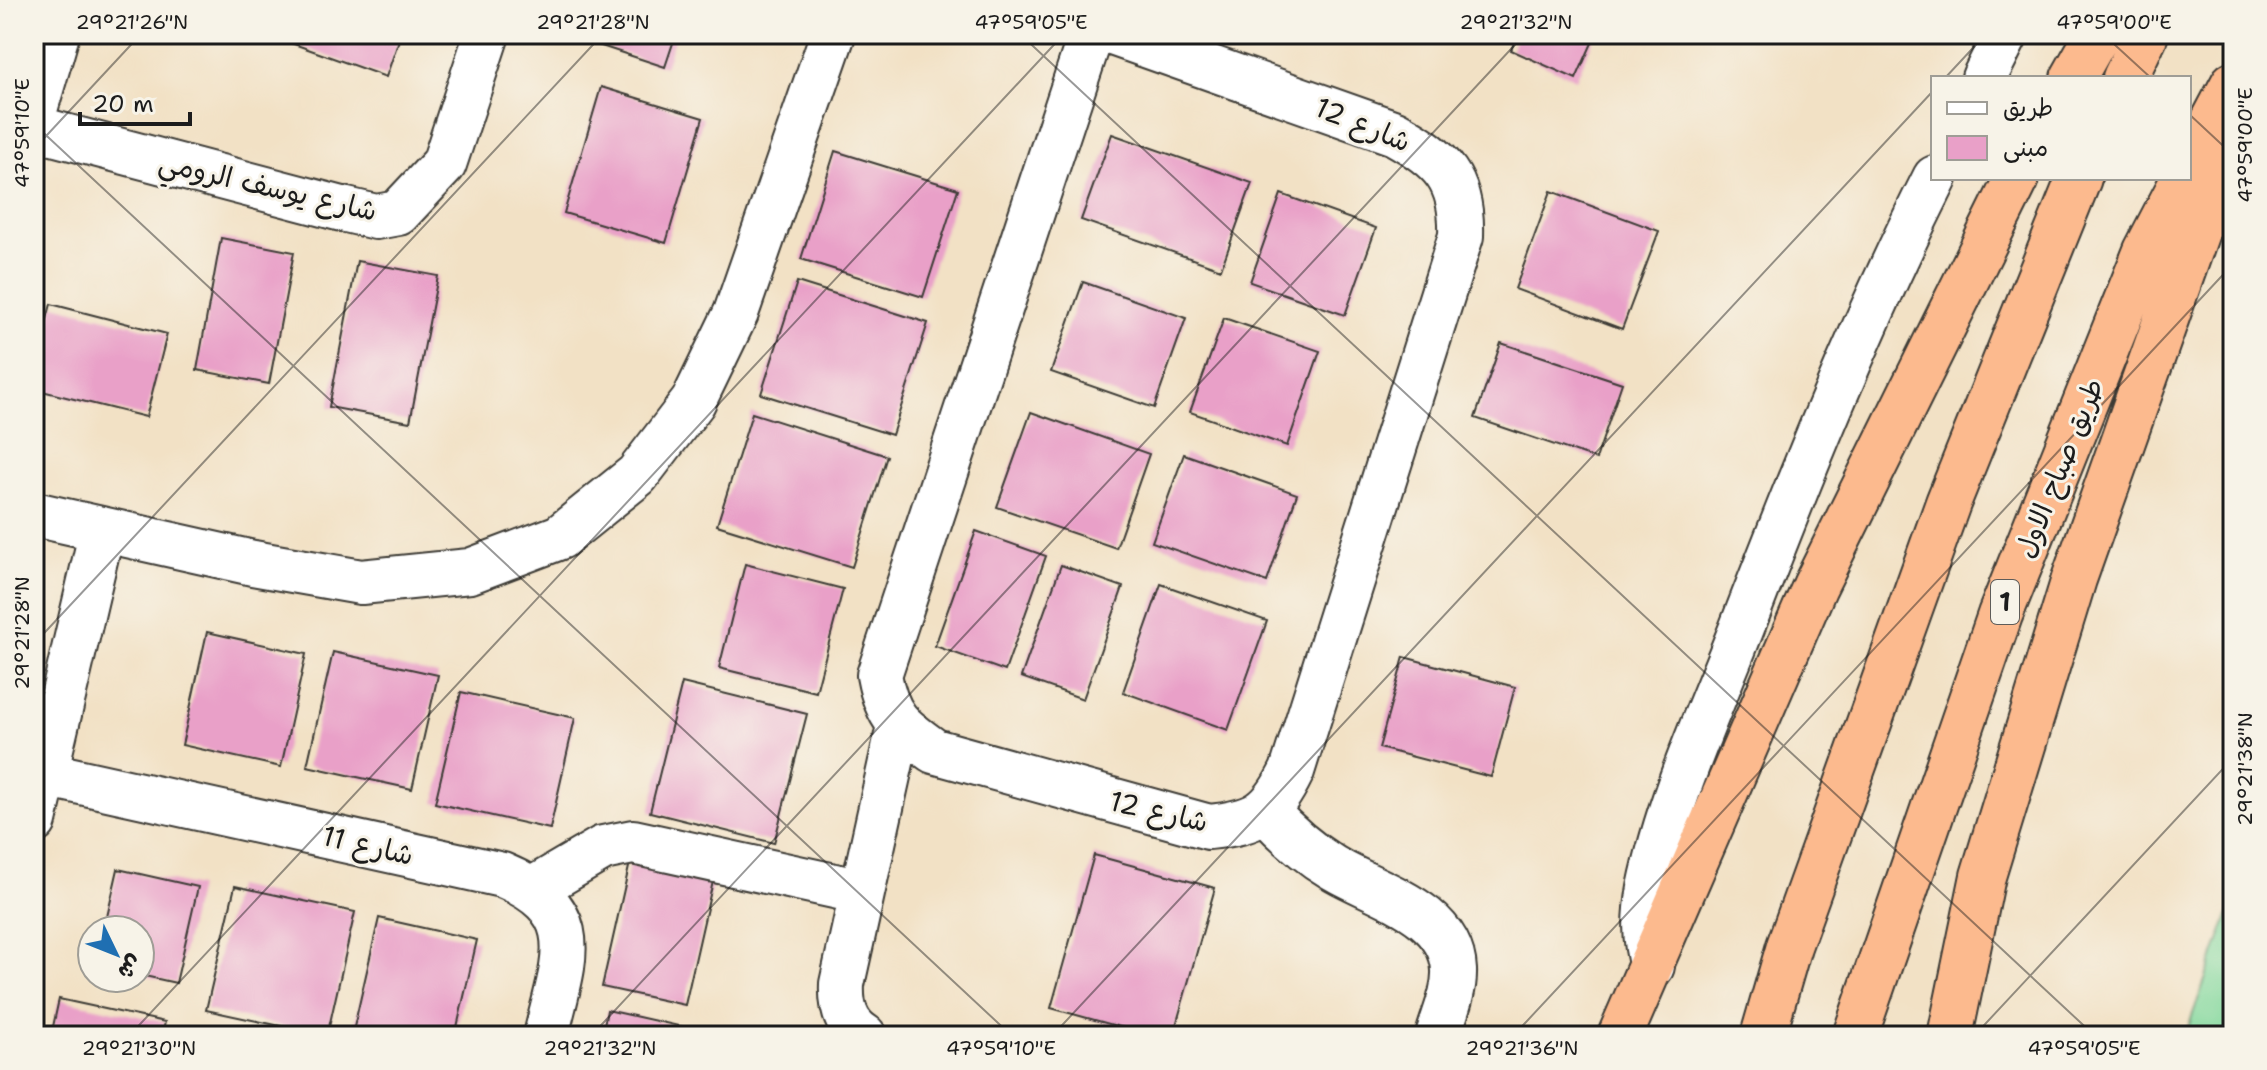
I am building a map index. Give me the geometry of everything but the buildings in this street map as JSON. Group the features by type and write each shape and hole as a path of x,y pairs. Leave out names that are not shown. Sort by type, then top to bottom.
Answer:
{"highway":[{"path":"2074,76 2098,34"},
{"path":"2126,76 2146,34"},
{"path":"2191,164 2233,84"},
{"path":"1950,1036 1983,876 2074,579 2233,130"},
{"path":"1620,1036 1815,586 2016,180"},
{"path":"1763,1036 1789,946 1948,503 2078,180"},
{"name":"طريق صباح الاول","path":"1855,1036 2000,615 2146,251 2183,180"}],"street":[{"path":"34,113 57,34"},
{"name":"شارع يوسف الرومي","path":"34,128 376,217 398,213 444,164 487,34"},
{"path":"34,514 253,563 361,582 470,571 560,537 637,475 693,402 736,313 833,34"},
{"name":"شارع 12","path":"1091,34 879,675 884,704 899,726 934,751 1209,827 1243,823 1266,811 1281,793 1292,771 1461,236 1462,206 1448,172 1427,151 1395,133 1115,34"},
{"path":"1985,76 2006,34"},
{"path":"1652,966 1644,931 1650,890 1658,854 1694,750 1864,324 1934,180"},
{"path":"34,821 102,530"},
{"path":"864,1036 846,1018 841,1002 899,726"},
{"name":"شارع 11","path":"45,774 502,875 535,888"},
{"path":"1266,811 1314,855 1413,910 1437,928 1446,940 1454,969 1438,1036"},
{"path":"546,1036 565,952 558,918 535,888 603,848 633,842 862,892"}],"green space":[{"path":"2233,902 2233,1036 2185,1036"}]}
